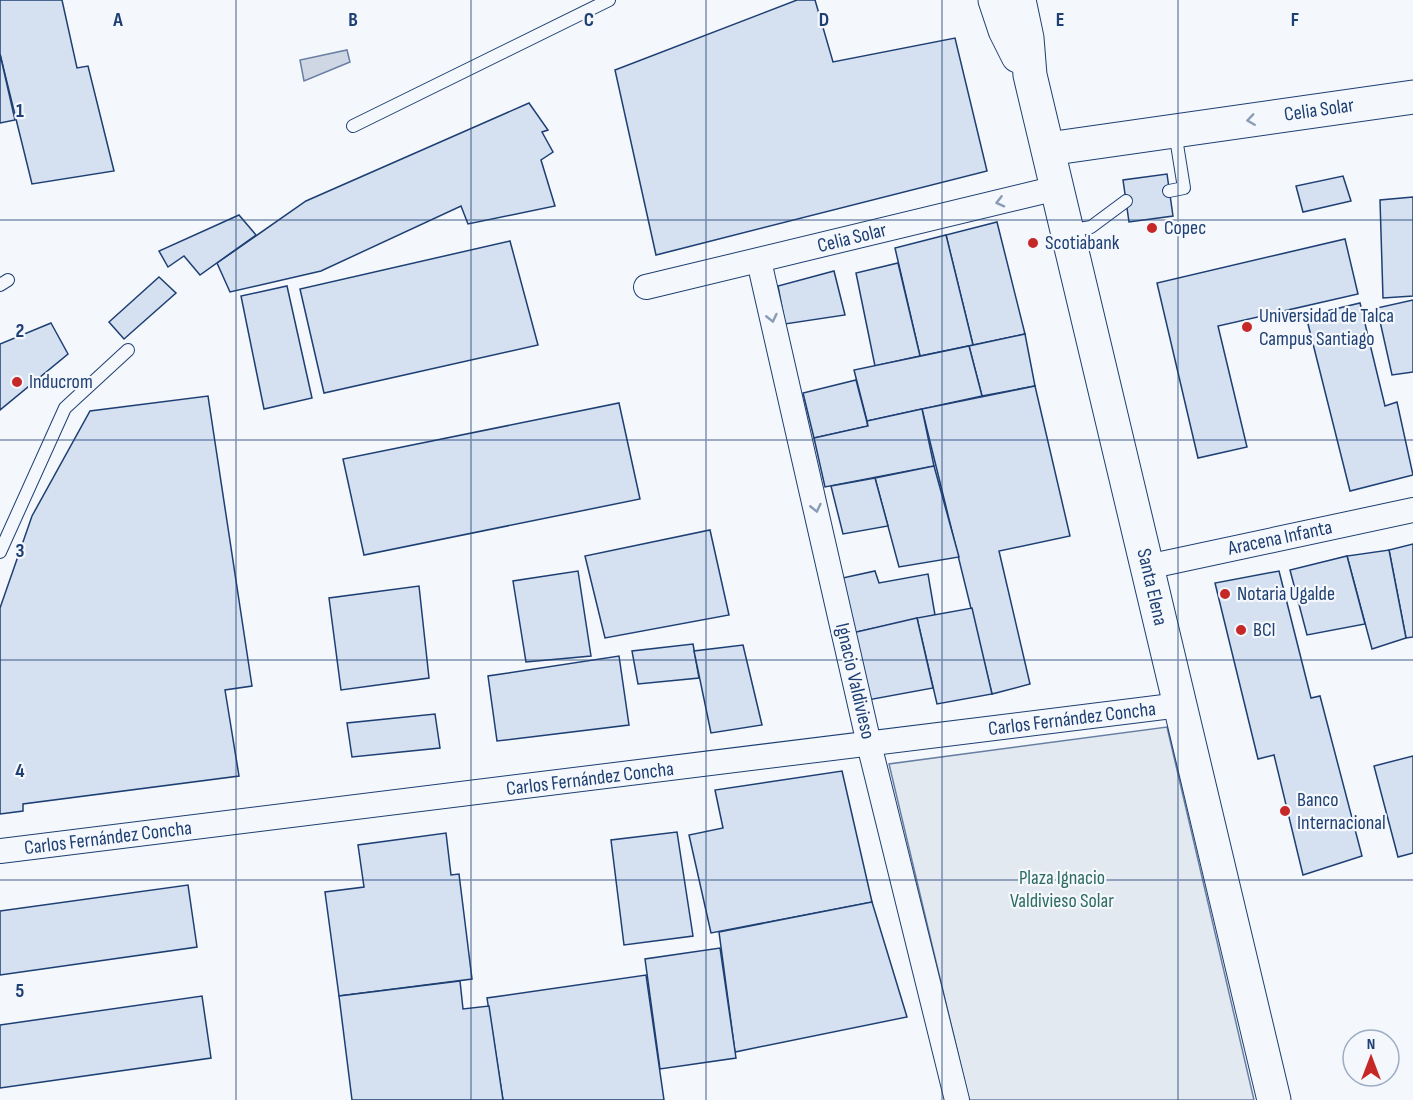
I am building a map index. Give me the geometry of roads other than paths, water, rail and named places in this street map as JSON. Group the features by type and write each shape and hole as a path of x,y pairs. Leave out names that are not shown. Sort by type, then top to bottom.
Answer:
{"main road":[{"name":"Santa Elena","path":"995,0 1005,30 1030,75"},
{"name":"Santa Elena","path":"1019,0 1027,38 1030,75 1274,1100"},
{"name":"Celia Solar","path":"1048,149 1413,97"}],"street":[{"name":"Celia Solar","path":"646,287 1057,188"},
{"name":"Ignacio Valdivieso","path":"759,261 869,744 957,1100"},
{"name":"Aracena Infanta","path":"1147,567 1413,510"},
{"name":"Carlos Fernández Concha","path":"0,851 1180,705"}],"lane":[{"path":"353,126 609,0"},
{"path":"1169,191 1184,188 1175,131"},
{"path":"1067,231 1091,227 1126,201"},
{"path":"0,552 65,408 128,350"}],"place":[{"name":"Copec","path":"1152,228"},
{"name":"Scotiabank","path":"1033,243"},
{"name":"Universidad de Talca Campus Santiago","path":"1247,327"},
{"name":"Inducrom","path":"17,382"},
{"name":"Notaria Ugalde","path":"1225,594"},
{"name":"BCI","path":"1241,630"},
{"name":"Banco Internacional","path":"1285,811"}],"park label":[{"name":"Plaza Ignacio Valdivieso Solar","path":"1062,890"}]}
